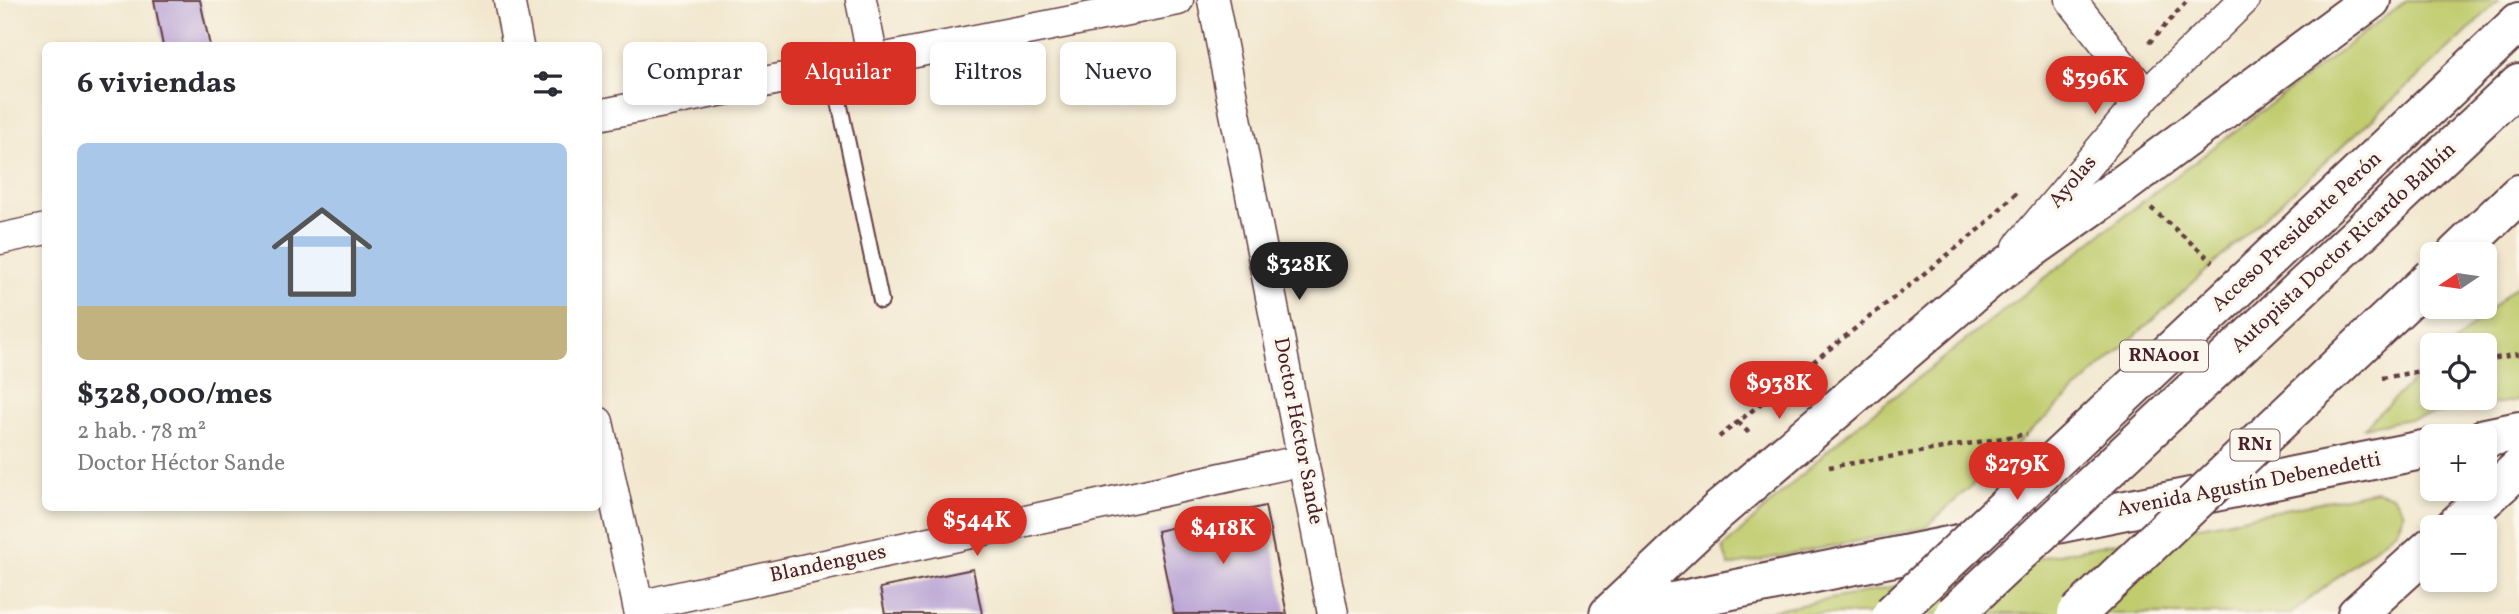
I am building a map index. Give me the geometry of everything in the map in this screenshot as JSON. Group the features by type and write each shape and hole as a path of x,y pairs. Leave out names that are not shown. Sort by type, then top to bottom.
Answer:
{"main road":[{"path":"1611,614 1718,512 1993,276 2124,184 2371,0"},
{"name":"Acceso Presidente Perón","path":"1892,614 2519,22"},
{"name":"Autopista Doctor Ricardo Balbín","path":"1954,614 2519,84"},
{"path":"2469,242 2519,194"},
{"name":"RN1","path":"2077,614 2420,287"},
{"path":"2497,436 2519,431"},
{"name":"Avenida Agustín Debenedetti","path":"1611,614 2420,450"},
{"path":"2467,515 2519,468"},
{"path":"2357,614 2420,557"}],"street":[{"path":"509,0 517,42"},
{"path":"861,0 869,42"},
{"path":"916,52 1178,0"},
{"name":"Doctor Héctor Sande","path":"1213,0 1333,614"},
{"path":"2071,0 2147,95"},
{"name":"Ayolas","path":"1993,276 2147,95 2244,0"},
{"path":"602,114 781,78"},
{"path":"0,239 42,230"},
{"path":"602,440 639,610"},
{"name":"Blandengues","path":"639,610 1304,460"}],"lane":[{"path":"840,105 881,301"}],"path":[{"path":"2127,71 2168,19 2188,0"},
{"path":"1719,437 1980,229 2028,182"},
{"path":"2497,358 2519,354"}],"green space":[{"path":"2407,0 2498,0 2466,33 1925,528 1729,566 1723,548 1840,439 2134,208"},
{"path":"2519,283 2519,400 2497,404 2497,333 2465,333 2480,319 2497,319 2497,303"},
{"path":"2420,374 2420,410 2462,410 2364,427"},
{"path":"2376,491 2393,496 2404,513 2397,530 2291,614 1755,614"}],"building":[{"path":"154,0 200,0 209,42 162,42"},
{"path":"1265,506 1287,614 1174,614 1157,531"},
{"path":"973,569 982,614 885,614 880,588"}]}
